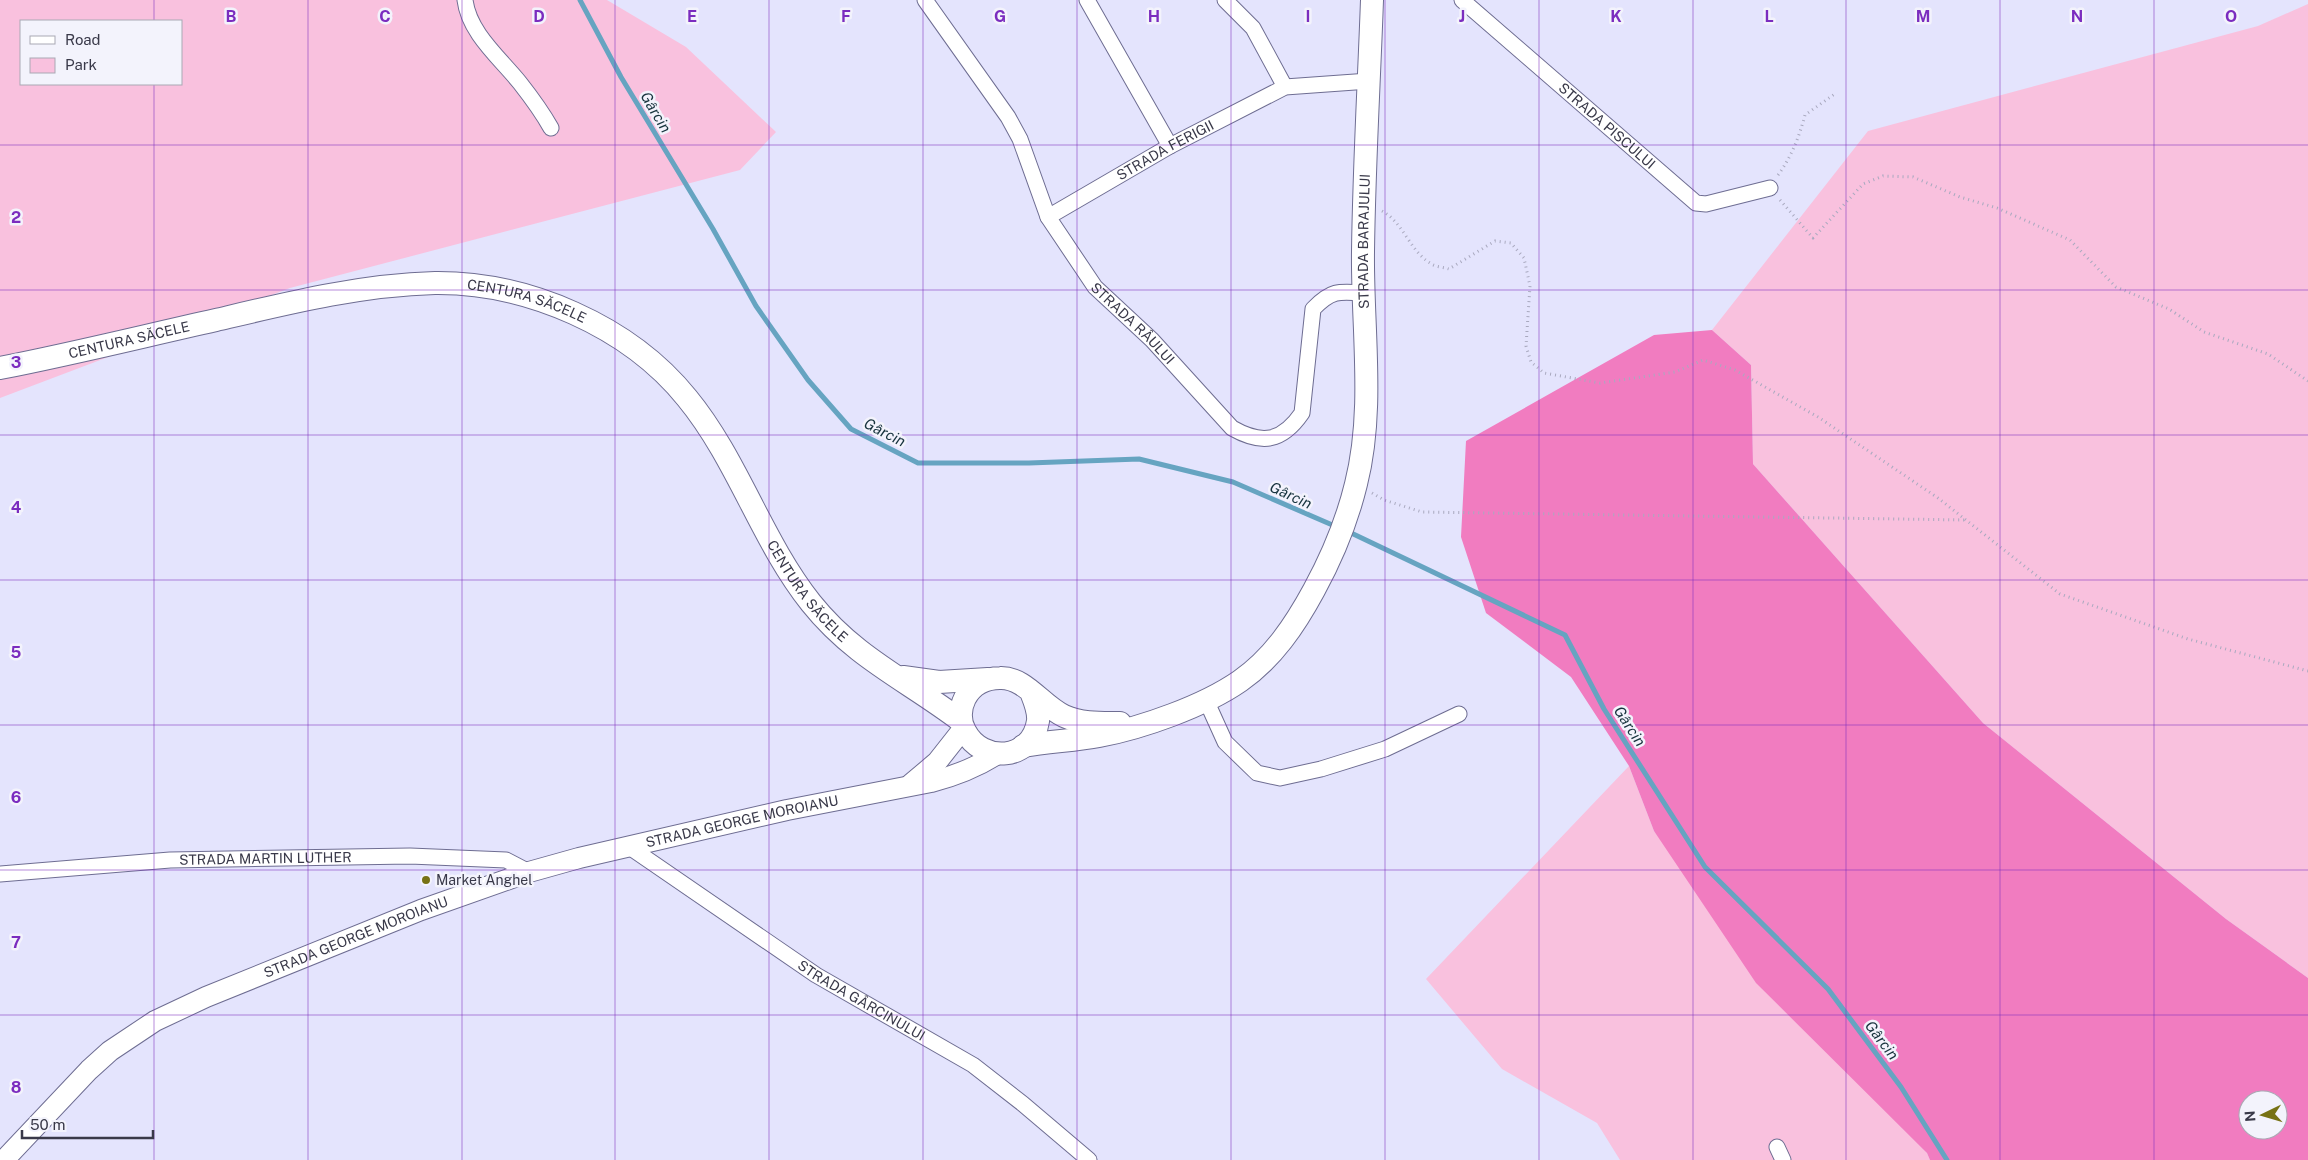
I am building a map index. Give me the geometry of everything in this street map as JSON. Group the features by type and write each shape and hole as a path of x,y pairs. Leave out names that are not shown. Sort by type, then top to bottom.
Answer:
{"main road":[{"name":"STRADA BARAJULUI","path":"1206,700 1239,682 1260,666 1283,640 1304,608 1328,564 1357,483 1365,430 1366,401 1363,293 1364,207 1372,0"},
{"name":"CENTURA SĂCELE","path":"0,368 292,302 394,286 437,283 471,286 508,292 548,304 600,327 646,357 667,376 688,399 705,424 774,549 811,603 850,644 962,725"},
{"name":"CENTURA SĂCELE","path":"889,674 922,681 939,682 992,678"},
{"path":"1146,723 1082,721 1065,716 1030,692 1019,682 1005,678 992,678 972,689 962,709 962,725 970,741 982,750 996,754 1012,752 1024,746 1098,736 1146,723 1206,700"},
{"path":"1024,746 1033,734 1038,722 1037,708 1030,692"},
{"name":"STRADA GEORGE MOROIANU","path":"907,787 923,776 937,762 962,725"},
{"name":"STRADA GEORGE MOROIANU","path":"7,1159 89,1070 110,1051 155,1021 206,997 412,914 529,872 628,846 786,810 955,776 977,766 996,754"}],"street":[{"path":"465,0 466,10 474,28 521,84 551,128"},
{"name":"STRADA RÂULUI","path":"925,0 1008,117 1020,139 1048,217 1095,287 1152,340 1232,428 1244,435 1269,438 1280,436 1293,426 1302,413 1313,309 1324,297 1340,291 1363,293"},
{"path":"1087,0 1170,146"},
{"path":"1225,0 1253,28 1285,87"},
{"name":"STRADA PISCULUI","path":"1462,0 1696,203 1706,204 1770,188"},
{"name":"STRADA FERIGII","path":"1048,217 1170,146 1285,87 1369,81"},
{"path":"1206,700 1225,742 1257,773 1280,778 1321,769 1384,749 1459,714"},
{"name":"STRADA GÂRCINULUI","path":"628,846 816,975 973,1065 1023,1104 1089,1160"},
{"name":"STRADA MARTIN LUTHER","path":"0,874 170,860 410,856 506,860 529,872"}],"path":[{"path":"1836,93 1805,114 1798,140 1789,160 1770,188 1813,238 1863,184 1883,176 1913,177 1960,198 1996,208 2070,240 2116,288 2169,309 2204,332 2268,354 2308,381"},
{"path":"1364,207 1384,212 1412,247 1430,264 1449,269 1495,241 1510,243 1524,258 1530,286 1526,346 1531,362 1544,374 1600,383 1675,372 1703,360 1735,370 1818,417 1938,498 2060,594 2188,639 2308,671"},
{"path":"1357,483 1384,500 1422,512 1968,520"}],"green space":[{"path":"0,0 607,0 686,47 776,132 740,170 290,288 0,398"},
{"path":"2308,4 2308,978 2226,919 1983,723 1753,464 1751,365 1712,330 1868,131 2258,26"},
{"path":"1629,766 1654,831 1927,1153 1930,1160 1620,1160 1597,1123 1502,1069 1426,979"}],"shaded area":[{"path":"1712,330 1751,365 1753,464 1983,723 2226,919 2308,978 2308,1160 1930,1160 1927,1153 1756,983 1654,831 1629,766 1571,677 1486,613 1461,537 1466,441 1654,335"}],"waterway":[{"name":"Gârcin","path":"580,0 621,77 713,229 756,306 808,380 851,429 918,463 1029,463 1139,459 1233,482 1337,527"},
{"name":"Gârcin","path":"1347,531 1565,635 1604,709 1705,867 1828,989 1901,1087 1947,1160"}],"place":[{"name":"Market Anghel","path":"426,880"}]}
